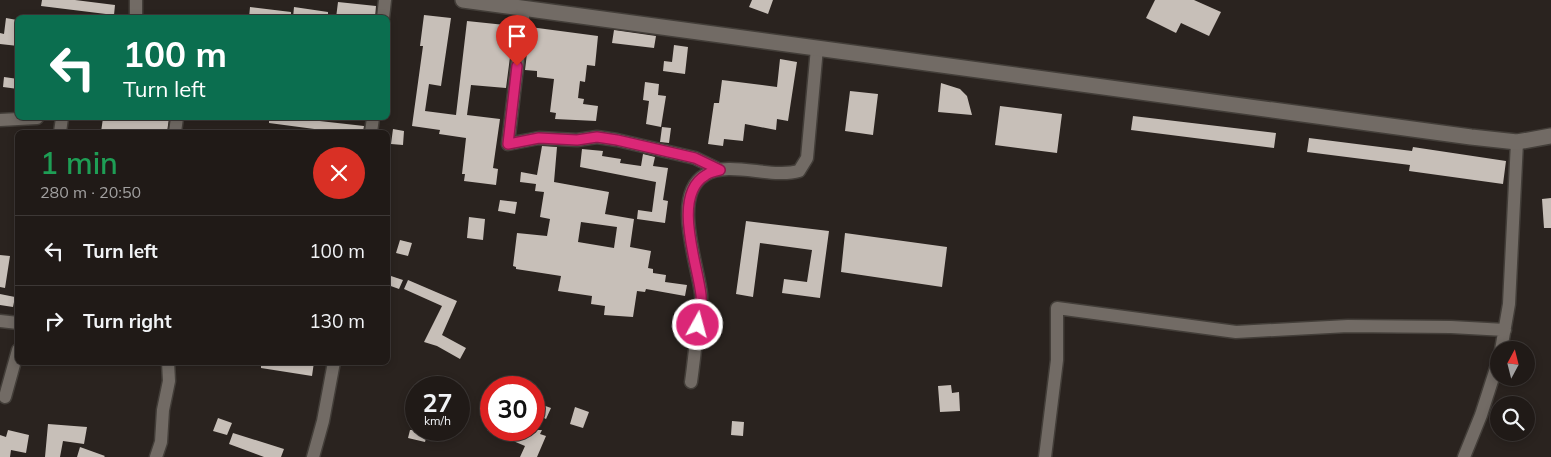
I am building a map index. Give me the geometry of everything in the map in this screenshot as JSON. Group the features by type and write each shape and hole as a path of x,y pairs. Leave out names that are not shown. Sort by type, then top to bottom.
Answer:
{"street":[{"path":"136,15 137,0"},
{"path":"383,15 385,0"},
{"path":"463,0 1517,142 1551,136"},
{"path":"524,8 508,144 539,138 577,140 597,137 695,158 720,170"},
{"path":"691,382 701,296 690,242 687,210 694,189 704,175 720,170 786,174 799,170 807,158 818,48"},
{"path":"0,120 15,119"},
{"path":"1503,341 1509,304 1517,142"},
{"path":"1045,457 1057,360 1057,308 1236,332 1376,326 1505,330"},
{"path":"0,321 15,324"},
{"path":"5,397 15,361"},
{"path":"156,457 161,442 169,381 168,365"},
{"path":"313,457 323,421 333,365"},
{"path":"1464,457 1490,386"}],"building":[{"path":"42,0 75,0 115,5 114,15 41,6"},
{"path":"752,0 773,0 768,14 749,7"},
{"path":"1155,0 1194,0 1221,12 1209,36 1181,23 1176,33 1146,18"},
{"path":"338,2 376,6 375,15 336,15"},
{"path":"250,7 291,12 291,15 249,15"},
{"path":"294,7 328,12 328,15 293,15"},
{"path":"424,15 451,18 441,86 429,84 425,111 456,115 467,21 514,26 506,88 471,85 467,115 500,119 493,168 498,169 496,185 464,181 465,174 462,174 466,138 439,134 440,130 412,126 423,46 420,46"},
{"path":"6,18 15,20 15,46 0,44 0,33 4,34"},
{"path":"530,27 598,36 595,66 587,65 585,82 580,81 578,98 584,99 583,104 598,106 596,121 555,119 556,113 550,112 554,79 537,77 537,71 525,70"},
{"path":"614,30 656,36 654,48 612,43"},
{"path":"674,45 688,47 685,74 663,71 664,61 672,62"},
{"path":"780,59 797,62 788,121 777,119 776,130 745,124 743,141 724,139 723,146 708,144 714,103 719,103 722,80 777,87"},
{"path":"4,77 15,79 15,89 3,87"},
{"path":"645,82 659,84 658,95 666,96 661,127 646,124 649,101 643,100"},
{"path":"941,83 960,89 967,96 972,115 938,112"},
{"path":"850,91 878,94 873,135 845,131"},
{"path":"1000,106 1062,114 1057,153 995,145"},
{"path":"1133,116 1276,133 1274,148 1131,130"},
{"path":"103,120 169,120 167,130 101,130"},
{"path":"269,120 311,120 364,126 363,130 322,130 269,123"},
{"path":"662,127 671,128 669,143 660,142"},
{"path":"393,129 404,131 403,145 391,144"},
{"path":"1309,138 1412,151 1413,147 1506,161 1503,184 1409,171 1410,165 1307,152"},
{"path":"542,146 557,147 554,182 609,192 605,214 634,219 630,247 651,251 648,268 653,269 653,273 666,275 665,282 687,285 685,296 646,289 645,292 637,291 633,317 604,315 605,306 591,304 592,296 558,291 561,276 516,269 513,266 517,233 547,236 550,219 540,217 544,192 535,191 536,184 520,182 521,172 537,175","holes":["581,222 617,227 614,248 578,242"]},
{"path":"582,149 603,151 602,156 621,159 620,163 641,166 643,154 655,157 653,166 668,168 663,200 668,201 665,223 637,219 638,210 652,212 656,182 580,167"},
{"path":"1551,198 1551,228 1544,228 1542,199"},
{"path":"500,200 517,202 515,214 498,211"},
{"path":"469,217 485,219 483,240 467,238"},
{"path":"746,221 829,231 820,298 782,293 784,279 807,282 812,250 760,243 753,297 736,294"},
{"path":"845,233 947,247 942,287 841,272"},
{"path":"400,240 412,243 408,256 396,253"},
{"path":"0,255 10,256 5,288 0,287"},
{"path":"390,276 403,280 399,289 390,286"},
{"path":"408,280 457,301 442,335 466,348 460,359 437,346 424,342 442,306 404,289"},
{"path":"0,294 15,297 13,307 0,305"},
{"path":"261,365 314,365 312,376 261,368"},
{"path":"951,385 952,393 959,392 960,411 940,412 938,386"},
{"path":"545,406 551,408 545,418"},
{"path":"575,407 589,412 583,428 570,424"},
{"path":"218,418 232,423 227,435 213,431"},
{"path":"732,421 744,422 743,436 731,435"},
{"path":"48,424 87,427 84,444 63,441 60,457 45,457"},
{"path":"8,430 29,435 26,453 11,450 10,457 0,457 0,435 6,437"},
{"path":"233,433 284,449 281,457 264,457 229,444"},
{"path":"513,441 544,441 537,457 520,457 525,446"},
{"path":"80,447 105,456 77,457"}],"route":[{"path":"517,66 508,144 539,138 577,140 597,137 695,158 720,170 704,175 694,189 687,210 690,242 701,296 698,325"}]}
